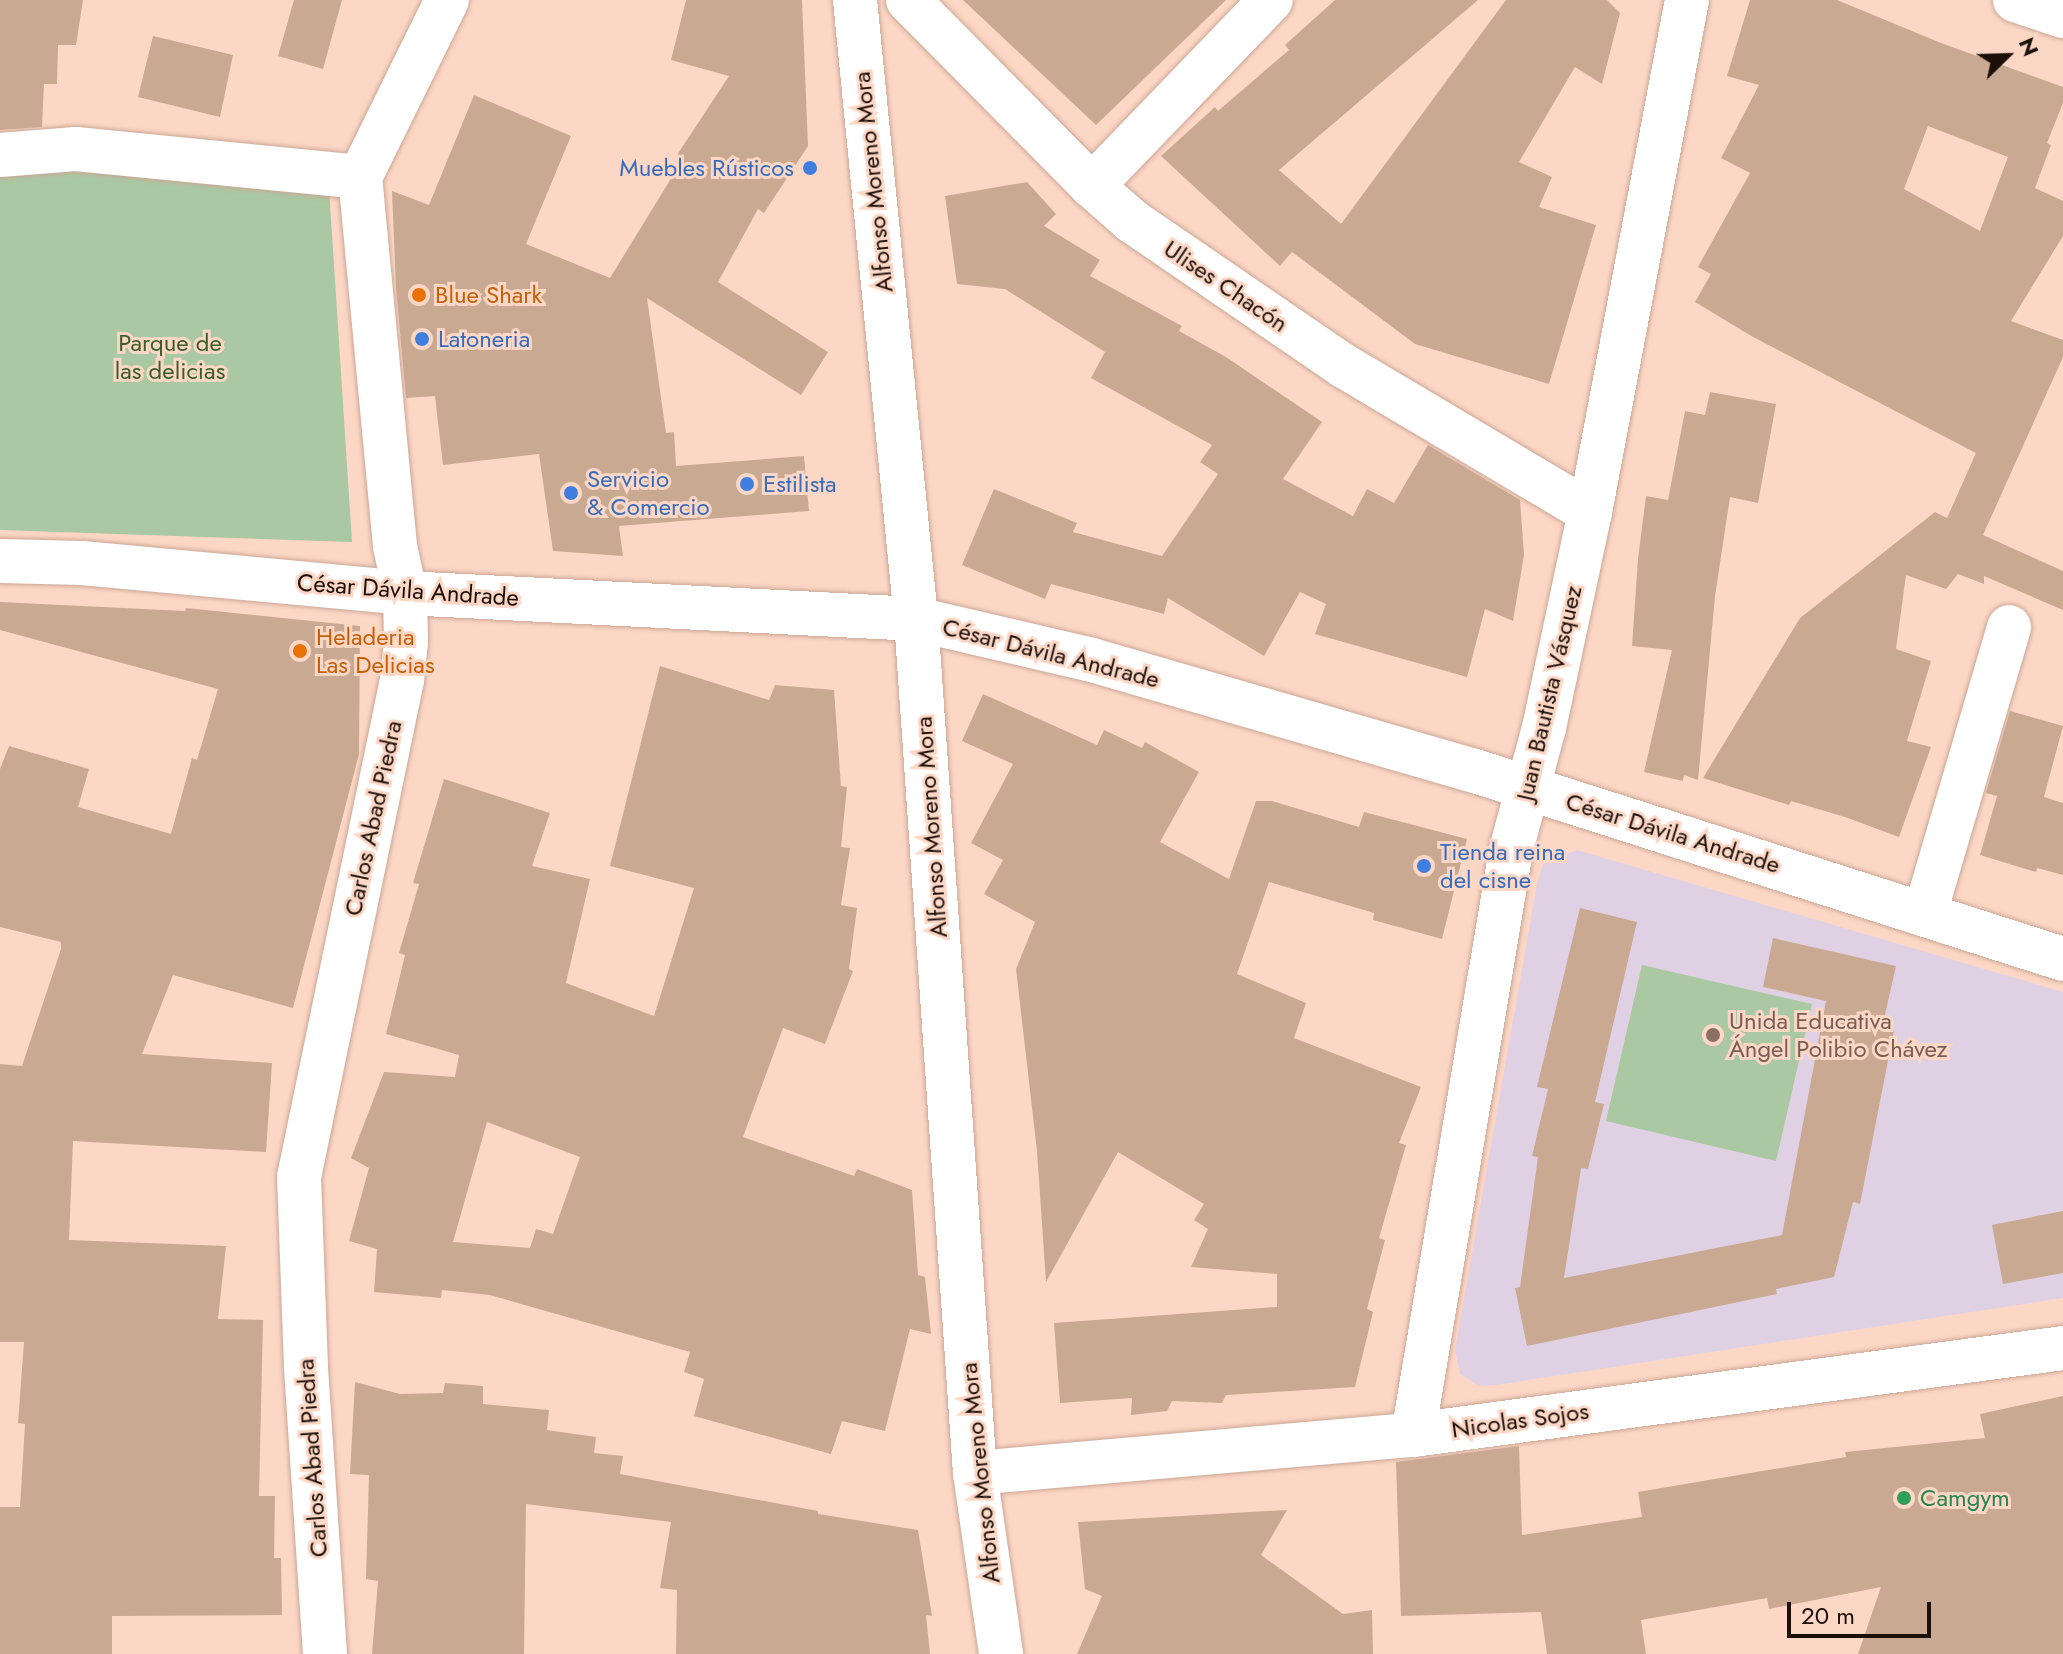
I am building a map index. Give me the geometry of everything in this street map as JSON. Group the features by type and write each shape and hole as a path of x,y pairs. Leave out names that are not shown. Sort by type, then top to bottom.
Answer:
{"street":[{"path":"0,155 76,149 360,177 447,0"},
{"name":"Alfonso Moreno Mora","path":"855,0 916,619 975,1473 1001,1654"},
{"name":"Ulises Chacón","path":"908,0 1092,186 1132,221 1344,366 1590,512"},
{"path":"1092,186 1271,0"},
{"name":"Juan Bautista Vásquez","path":"1413,1435 1511,850 1544,728 1590,512 1687,0"},
{"path":"2015,0 2063,16"},
{"name":"Carlos Abad Piedra","path":"325,1654 306,1367 299,1177 402,680 406,641 405,593 395,546 360,177"},
{"name":"César Dávila Andrade","path":"0,561 82,563 405,593 916,619 1092,660 1592,806 2063,959"},
{"path":"1925,913 2009,627"},
{"name":"Nicolas Sojos","path":"975,1473 1413,1435 2063,1348"}],"shaded area":[{"name":"Unida Educativa Ángel Polibio Chávez","path":"1577,850 2063,992 2063,1298 1496,1385 1479,1386 1460,1374 1455,1350 1537,884 1543,864"}],"green space":[{"name":"Parque de las delicias","path":"74,159 329,188 352,542 0,530 0,167"},
{"path":"1642,965 1812,1004 1776,1161 1606,1121"}],"building":[{"path":"0,0 83,0 76,45 58,45 57,84 44,84 42,127 0,130"},
{"path":"294,0 342,0 323,69 278,56"},
{"path":"686,0 802,0 808,146 764,213 758,209 718,282 828,352 801,395 647,298 666,433 674,432 676,466 804,456 809,511 619,526 623,556 553,551 539,454 443,465 435,396 406,398 396,288 392,191 429,205 474,95 571,136 526,244 610,278 683,159 677,155 729,76 671,60"},
{"path":"963,0 1226,0 1096,125"},
{"path":"1335,0 1478,0 1279,170 1341,224 1506,0 1607,0 1620,13 1602,84 1575,67 1519,162 1552,177 1539,207 1596,225 1549,384 1415,344 1292,252 1280,266 1161,156 1215,107 1218,111 1289,50 1285,45"},
{"path":"1750,0 1837,0 1941,43 2063,87 2063,103 2047,143 2051,145 2035,188 2063,201 2063,236 2011,321 2063,340 2063,357 1983,535 2063,571 2063,610 1984,576 1984,584 1958,574 1946,589 1906,575 1896,649 1931,661 1907,741 1931,747 1899,837 1845,817 1791,801 1789,805 1703,778 1800,618 1935,512 1947,518 1976,453 1753,337 1695,302 1711,274 1698,267 1750,173 1721,158 1759,85 1727,76","holes":["1928,126 2008,157 1980,231 1904,189"]},
{"path":"153,36 233,55 220,117 138,97"},
{"path":"1027,182 1056,214 1044,226 1100,260 1090,276 1182,326 1179,331 1226,357 1322,422 1283,479 1353,516 1367,489 1394,503 1428,445 1520,500 1524,555 1513,621 1485,609 1467,677 1315,634 1326,604 1300,592 1264,656 1168,598 1164,614 1051,584 1045,599 962,565 994,489 1077,523 1073,532 1162,556 1218,474 1200,462 1212,445 1091,378 1105,352 1005,289 957,284 945,196"},
{"path":"1710,392 1776,404 1758,503 1730,497 1715,596 1698,780 1684,775 1683,781 1644,772 1672,650 1632,646 1638,559 1646,496 1668,500 1685,411 1705,415"},
{"path":"0,602 185,611 186,608 360,626 359,754 293,1008 173,975 142,1054 272,1063 266,1152 73,1141 69,1240 226,1246 218,1319 263,1320 259,1496 275,1496 274,1558 281,1558 282,1615 112,1616 112,1654 0,1654 0,1507 20,1507 25,1424 18,1423 24,1342 0,1342 0,1064 22,1066 61,942 0,927 0,769 9,746 89,769 78,807 171,834 192,758 197,760 218,689 0,630"},
{"path":"660,666 769,700 775,685 834,690 841,786 847,787 841,847 850,848 841,905 857,908 849,969 853,971 825,1044 783,1028 743,1137 854,1176 857,1169 912,1190 918,1275 925,1277 931,1334 910,1329 885,1431 842,1421 831,1454 694,1416 704,1379 684,1372 690,1352 490,1295 442,1290 441,1298 374,1292 377,1249 349,1241 369,1168 351,1158 384,1072 455,1077 459,1055 386,1034 405,955 399,953 419,884 413,883 444,779 550,813 532,866 590,879 566,983 654,1016 694,888 610,866","holes":["487,1122 580,1157 553,1234 536,1229 530,1248 453,1242"]},
{"path":"983,694 1097,745 1104,730 1142,748 1145,742 1199,772 1160,842 1229,879 1256,801 1272,801 1359,827 1364,812 1467,839 1442,939 1373,920 1374,913 1269,882 1237,974 1306,1003 1294,1038 1421,1087 1399,1143 1406,1145 1379,1238 1385,1240 1367,1309 1373,1312 1355,1387 1226,1395 1222,1403 1172,1401 1167,1411 1131,1415 1132,1398 1060,1403 1054,1323 1277,1307 1277,1274 1191,1267 1208,1229 1194,1220 1204,1204 1118,1152 1046,1282 1037,1151 1016,969 1035,922 984,894 1003,860 971,843 1013,764 962,741"},
{"path":"2010,711 2063,726 2044,797 2063,803 2063,875 2037,868 2036,872 1980,855 1997,796 1986,793"},
{"path":"1580,908 1637,922 1595,1102 1604,1104 1588,1169 1581,1168 1564,1278 1782,1235 1826,1001 1763,987 1773,938 1896,966 1882,1028 1894,1030 1860,1204 1853,1202 1834,1277 1776,1289 1777,1294 1527,1346 1515,1288 1520,1287 1538,1157 1532,1156 1548,1089 1537,1087"},
{"path":"2063,1211 2063,1273 2003,1284 1992,1225"},
{"path":"355,1382 400,1394 443,1393 445,1383 483,1386 483,1404 549,1410 547,1430 596,1437 594,1453 623,1456 620,1474 818,1511 818,1514 918,1530 932,1616 926,1615 930,1654 676,1654 677,1590 660,1588 671,1522 526,1504 524,1654 372,1654 378,1581 366,1579 369,1475 350,1474"},
{"path":"2063,1396 2063,1654 1858,1654 1881,1587 1769,1609 1767,1598 1641,1620 1646,1654 1547,1654 1541,1612 1401,1616 1396,1462 1519,1446 1522,1535 1642,1517 1638,1492 1846,1457 1845,1452 1985,1438 1980,1414"},
{"path":"1287,1510 1261,1555 1343,1614 1372,1610 1373,1654 1077,1654 1102,1596 1085,1589 1078,1522"}],"place":[{"name":"Muebles Rústicos","path":"810,168"},
{"name":"Blue Shark","path":"419,295"},
{"name":"Latoneria","path":"422,339"},
{"name":"Estilista","path":"747,484"},
{"name":"Servicio & Comercio","path":"571,493"},
{"name":"Heladeria Las Delicias","path":"300,651"},
{"name":"Tienda reina del cisne","path":"1424,866"},
{"name":"Unida Educativa Ángel Polibio Chávez","path":"1713,1035"},
{"name":"Camgym","path":"1904,1498"}]}
